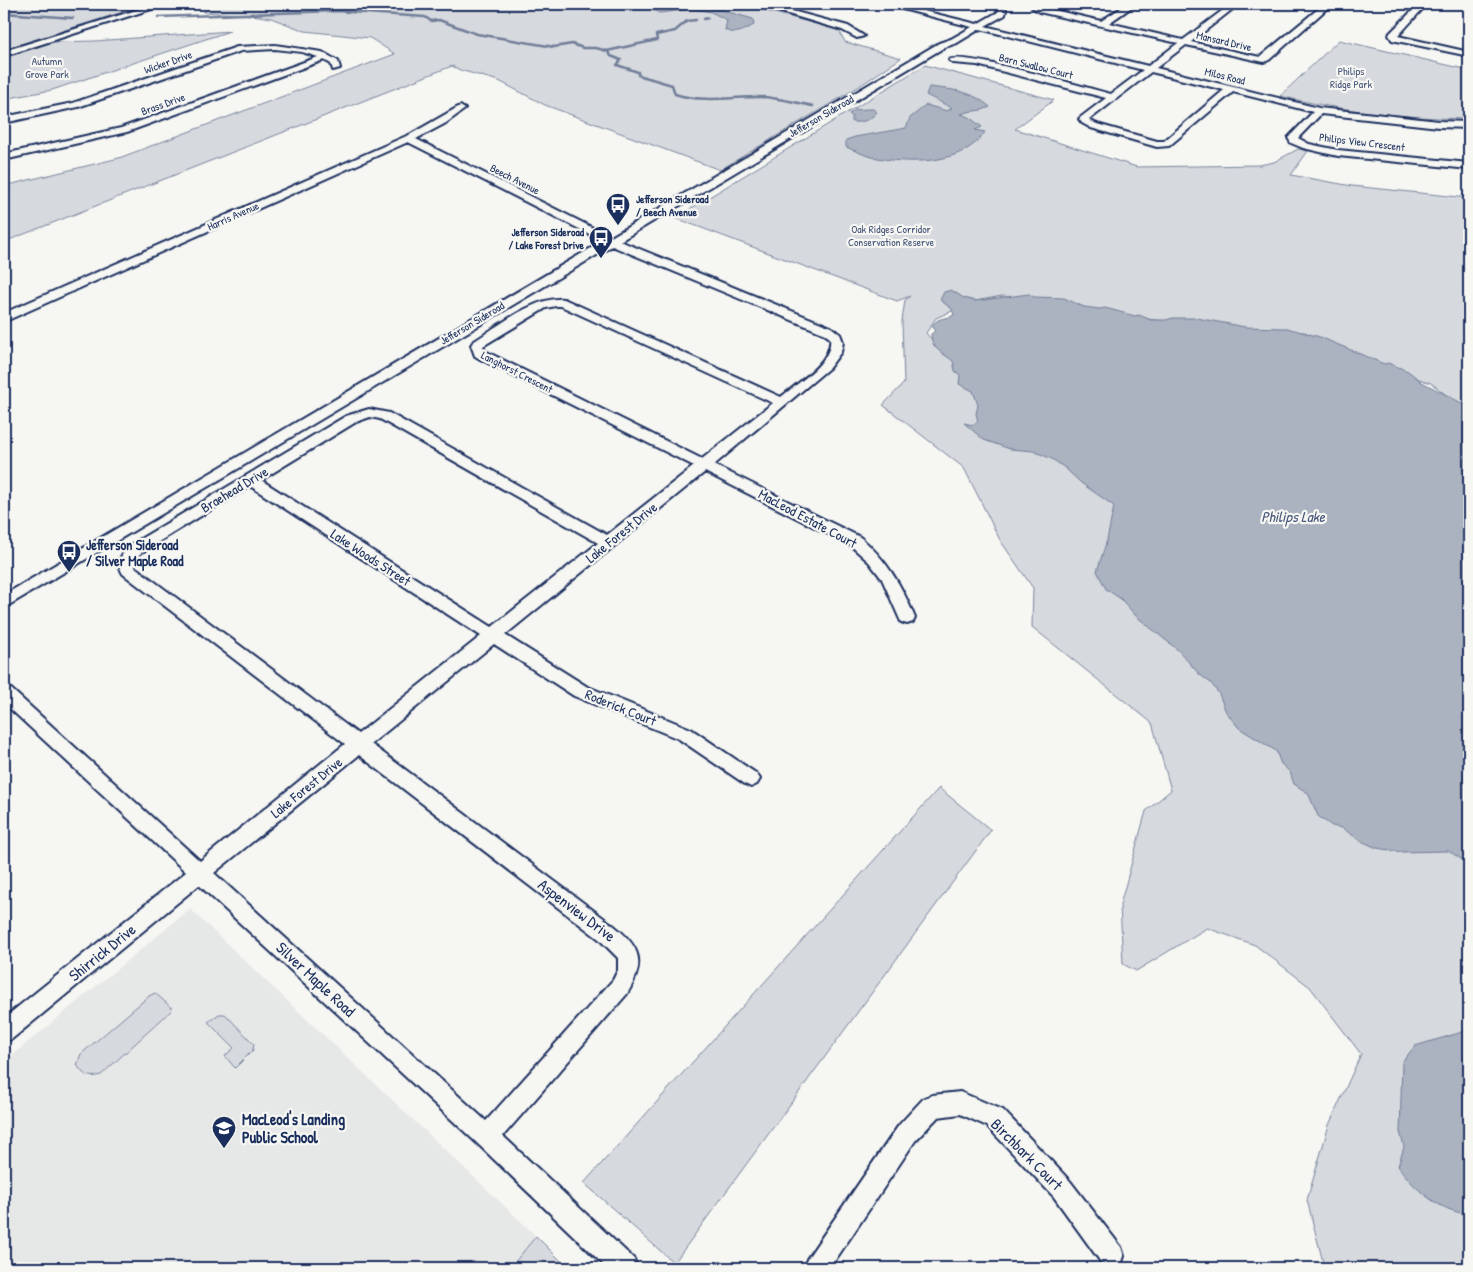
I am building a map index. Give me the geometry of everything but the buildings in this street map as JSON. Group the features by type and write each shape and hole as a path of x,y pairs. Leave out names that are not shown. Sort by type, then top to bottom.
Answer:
{"street":[{"path":"4,54 163,4"},
{"path":"758,4 845,28 860,36"},
{"name":"Milos Road","path":"887,4 1319,111 1430,124 1469,125"},
{"name":"Jefferson Sideroad","path":"4,602 610,241 942,45 954,41 975,25 1002,13 1002,9 1011,4"},
{"path":"1038,4 1035,6 1042,10 1184,43"},
{"path":"1102,24 1132,4"},
{"path":"1231,89 1166,144 1158,144 1103,129 1084,119 1235,4"},
{"name":"Mansard Drive","path":"1184,43 1249,58 1264,59 1328,4"},
{"path":"1423,4 1393,35 1395,38 1469,54"},
{"name":"Wicker Drive","path":"4,120 75,106 240,49 287,48 312,52 335,62 336,68"},
{"name":"Brass Drive","path":"4,158 116,133 325,57"},
{"name":"Barn Swallow Court","path":"953,60 977,62 1113,97"},
{"name":"Harris Avenue","path":"4,317 409,139 450,118 460,110"},
{"name":"Philips View Crescent","path":"1319,111 1293,138 1294,141 1306,146 1338,153 1469,166"},
{"name":"Beech Avenue","path":"409,139 610,241"},
{"name":"Lake Forest Drive","path":"200,872 818,373 832,356 837,341 833,333 610,241"},
{"name":"Langhorst Crescent","path":"704,465 486,357 479,353 477,345 542,305 556,302 564,303 782,402"},
{"name":"Braehead Drive","path":"357,744 128,570 126,566 130,554 359,415 378,413 608,542"},
{"name":"MacLeod Estate Court","path":"704,465 855,541 887,574 894,585 907,618"},
{"name":"Lake Woods Street","path":"250,480 492,635"},
{"name":"Roderick Court","path":"492,635 580,691 685,734 750,779"},
{"name":"Silver Maple Road","path":"4,693 487,1137 625,1268"},
{"name":"Aspenview Drive","path":"357,744 619,941 627,952 630,963 628,975 620,987 487,1137"},
{"name":"Shirrick Drive","path":"4,1030 200,872"},
{"name":"Birchbark Court","path":"816,1268 907,1133 932,1106 960,1103 995,1118 1062,1189 1112,1256"}],"shaded area":[{"name":"MacLeod's Landing Public School","path":"190,909 536,1236 510,1268 4,1268 4,1062"}],"green space":[{"path":"4,4 148,4 4,48"},
{"path":"214,4 740,4 839,30 845,42 901,58 858,87 720,170 545,105 499,81 452,66 4,242 4,186 119,158 395,54 370,38 305,31 271,18 252,15 203,12"},
{"name":"Autumn Grove Park","path":"230,31 52,90 4,99 4,58 53,42 95,41"},
{"name":"Philips Ridge Park","path":"1339,40 1469,70 1469,119 1374,113 1280,96"},
{"name":"Oak Ridges Corridor Conservation Reserve","path":"925,65 1054,100 1015,129 1137,167 1260,165 1274,162 1298,149 1308,151 1291,175 1352,186 1469,198 1469,413 1431,383 1355,357 1305,332 1270,332 1128,317 1061,302 1002,296 975,301 936,318 926,333 947,356 973,374 1072,462 1469,851 1469,1268 1332,1268 1324,1266 1307,1200 1329,1125 1361,1054 1310,987 1255,945 1207,928 1136,971 1123,964 1120,905 1146,811 1171,790 1152,723 1032,627 1033,588 1000,540 964,468 883,405 904,383 902,321 905,300 910,296 897,301 675,218"},
{"path":"939,788 991,830 674,1263 584,1183"},
{"path":"155,993 173,1009 101,1075 93,1077 84,1074 77,1065 81,1054 149,996"},
{"path":"219,1014 225,1014 254,1044 253,1050 235,1068 225,1056 234,1048 208,1022"},
{"path":"536,1236 568,1268 510,1268"}],"water":[{"path":"642,4 700,4 753,19 754,25 740,32 729,32 725,30 727,20 711,12 694,9 659,13"},
{"path":"929,87 969,94 990,107 961,114 969,117 982,127 975,130 985,132 975,143 949,157 917,161 872,157 846,147 846,140 855,137 906,128 910,118 926,105 947,111 952,108 926,95"},
{"path":"873,109 877,112 872,117 860,122 852,122 852,116 849,114 855,110"},
{"name":"Philips Lake","path":"951,290 964,298 975,301 1029,294 1034,297 1064,298 1084,307 1105,308 1135,316 1139,315 1151,320 1197,318 1245,327 1287,328 1320,337 1384,364 1388,363 1408,371 1422,382 1469,407 1469,858 1461,859 1449,851 1401,852 1377,848 1361,841 1342,828 1332,826 1318,816 1308,793 1294,784 1290,772 1281,764 1276,751 1239,728 1226,712 1219,694 1211,683 1199,674 1179,651 1136,616 1121,599 1106,589 1097,571 1107,540 1114,506 1081,483 1052,459 1033,451 1010,449 984,440 964,423 973,425 978,421 976,414 978,405 973,391 959,384 960,375 955,371 953,361 935,347 931,334 935,331 932,327 936,321 954,315 952,309 940,300 944,292"},
{"path":"1469,1030 1469,1214 1448,1209 1429,1198 1404,1175 1398,1166 1404,1147 1400,1132 1402,1062 1415,1046"}],"waterway":[{"path":"158,17 336,11 425,17 431,21 439,20 477,34 554,47 572,44 583,48 596,48 607,51"},
{"path":"4,13 73,18"},
{"path":"704,19 708,18"},
{"path":"607,51 657,40 656,35 675,31 687,21 696,20"},
{"path":"607,51 611,56 621,60 617,65 638,72 638,75 672,85 675,94 686,97 707,99 766,97 813,106"}],"place":[{"name":"Jefferson Sideroad / Beech Avenue","path":"618,226"},
{"name":"Jefferson Sideroad / Lake Forest Drive","path":"601,259"},
{"name":"Jefferson Sideroad / Silver Maple Road","path":"69,573"},
{"name":"MacLeod's Landing Public School","path":"224,1149"}]}
